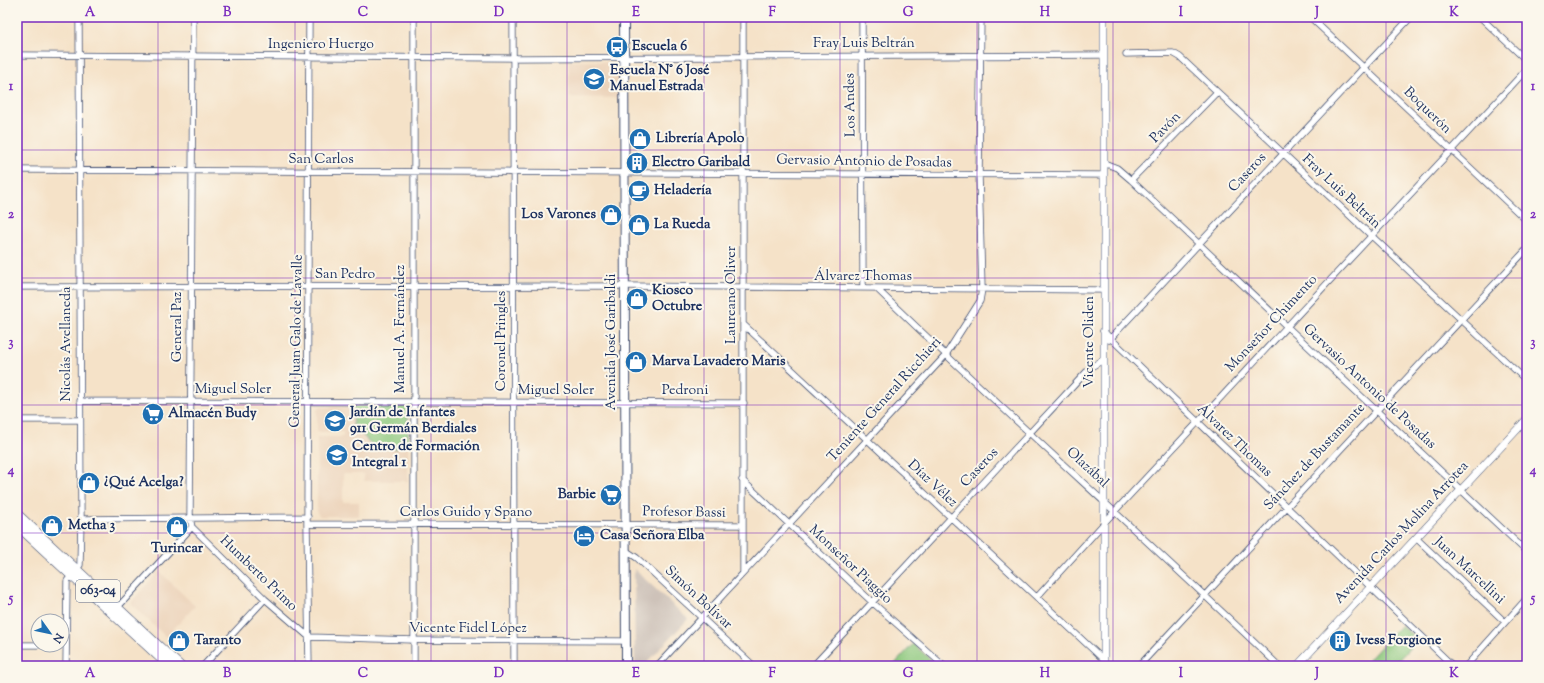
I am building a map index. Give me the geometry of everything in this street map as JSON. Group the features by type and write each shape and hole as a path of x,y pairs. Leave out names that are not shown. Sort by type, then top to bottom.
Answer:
{"main road":[{"name":"Avenida José Garibaldi","path":"624,17 626,666"},
{"name":"063-04","path":"17,514 74,573 169,666"},
{"name":"063-04","path":"18,528 117,608 180,666"}],"street":[{"name":"Nicolás Avellaneda","path":"65,613 67,581 74,573 80,562 81,519 79,17"},
{"name":"General Paz","path":"192,527 190,518 190,288 193,17"},
{"name":"General Juan Galo de Lavalle","path":"309,17 309,666"},
{"name":"Manuel A. Fernández","path":"414,17 414,666"},
{"name":"Coronel Pringles","path":"513,17 514,666"},
{"name":"Laureano Oliver","path":"743,17 743,572"},
{"name":"Los Andes","path":"862,17 863,288"},
{"name":"Teniente General Ricchieri","path":"657,666 945,356 980,301 982,289 979,175 981,17"},
{"name":"Vicente Oliden","path":"1104,17 1104,663"},
{"name":"Boquerón","path":"1310,17 1527,221"},
{"name":"Caseros","path":"1103,346 1412,17"},
{"path":"1480,17 1527,61"},
{"name":"Fray Luis Beltrán","path":"1126,54 1162,53 1177,55 1527,381"},
{"name":"Ingeniero Huergo","path":"17,55 414,58 624,56"},
{"name":"Fray Luis Beltrán","path":"624,56 1104,55"},
{"name":"Monseñor Chimento","path":"1037,597 1115,511 1527,69"},
{"name":"Pavón","path":"1132,180 1217,92"},
{"name":"Gervasio Antonio de Posadas","path":"1104,163 1117,168 1132,180 1527,552"},
{"name":"San Carlos","path":"17,170 624,173"},
{"name":"Gervasio Antonio de Posadas","path":"624,173 1103,175"},
{"name":"Sánchez de Bustamante","path":"1139,666 1285,507 1527,249"},
{"name":"San Pedro","path":"17,287 190,288 310,286 624,286"},
{"name":"Álvarez Thomas","path":"624,286 1103,290"},
{"name":"Olazábal","path":"877,289 945,356 1103,499 1280,666"},
{"name":"Díaz Vélez","path":"744,325 1037,597 1104,663"},
{"name":"Álvarez Thomas","path":"1103,331 1197,423 1453,666"},
{"name":"Caseros","path":"813,666 1091,367 1103,360"},
{"name":"Miguel Soler","path":"80,401 625,403"},
{"name":"Pedroni","path":"625,403 744,403"},
{"name":"Avenida Carlos Molina Arrotea","path":"1297,666 1527,419"},
{"path":"17,420 80,420"},
{"name":"Monseñor Piaggio","path":"742,480 872,602 944,666"},
{"path":"81,519 308,518"},
{"name":"Carlos Guido y Spano","path":"308,524 625,524"},
{"name":"Profesor Bassi","path":"625,524 743,525"},
{"path":"117,608 192,527"},
{"name":"Humberto Primo","path":"192,527 265,599 309,637"},
{"name":"Juan Marcellini","path":"1416,538 1505,622"},
{"name":"Simón Bolívar","path":"625,550 637,558 754,666"},
{"path":"1466,666 1527,598"},
{"path":"203,666 265,599"},
{"name":"Vicente Fidel López","path":"309,637 414,640 626,641"},
{"path":"17,645 30,644"},
{"name":"Nicolás Avellaneda","path":"65,653 66,666"}],"shaded area":[{"name":"Escuela N° 6 José Manuel Estrada","path":"569,61 619,62 618,98 569,97"},
{"path":"320,407 353,407 353,425 397,448 398,443 408,443 408,481 364,481 364,474 343,474 343,502 359,502 359,516 320,516 317,513 317,437 343,437 343,432 317,432 317,410"},
{"path":"634,569 688,619 644,666 635,666"},
{"path":"159,571 195,606 166,637 130,603"}],"green space":[{"path":"353,403 406,404 408,407 408,443 398,443 397,449 375,448 353,425"},
{"path":"1401,625 1417,640 1393,666 1363,666"},
{"path":"913,644 938,666 893,666"}],"place":[{"name":"Escuela 6","path":"617,47"},
{"name":"Escuela N° 6 José Manuel Estrada","path":"594,79"},
{"name":"Librería Apolo","path":"640,139"},
{"name":"Electro Garibald","path":"637,163"},
{"name":"Heladería","path":"639,191"},
{"name":"Los Varones","path":"611,215"},
{"name":"La Rueda","path":"639,225"},
{"name":"Kiosco Octubre","path":"637,299"},
{"name":"Marva Lavadero Maris","path":"636,362"},
{"name":"Almacén Budy","path":"153,414"},
{"name":"Jardín de Infantes 911 Germán Berdiales","path":"335,421"},
{"name":"Centro de Formación Integral 1","path":"337,455"},
{"name":"¿Qué Acelga?","path":"89,483"},
{"name":"Barbie","path":"611,495"},
{"name":"Metha 3","path":"52,526"},
{"name":"Turincar","path":"177,527"},
{"name":"Casa Señora Elba","path":"584,536"},
{"name":"Taranto","path":"179,641"},
{"name":"Ivess Forgione","path":"1340,641"}]}
